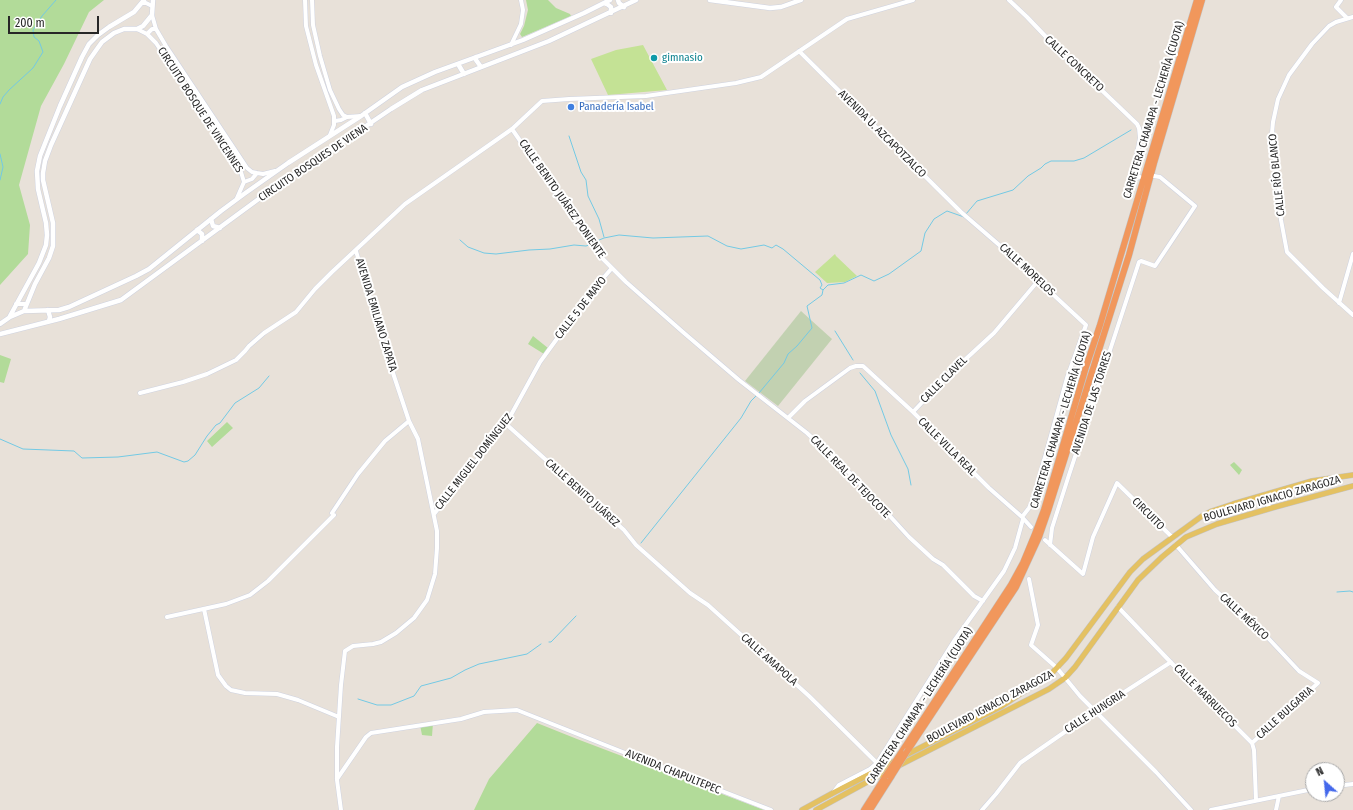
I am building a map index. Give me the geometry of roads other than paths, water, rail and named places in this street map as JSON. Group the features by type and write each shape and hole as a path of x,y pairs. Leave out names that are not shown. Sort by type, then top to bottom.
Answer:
{"highway":[{"name":"CARRETERA CHAMAPA - LECHERÍA (CUOTA)","path":"870,810 901,753 1011,585 1023,563 1035,534 1044,510 1197,0"},
{"name":"CARRETERA CHAMAPA - LECHERÍA (CUOTA)","path":"864,810 908,750 1016,587 1039,537 1128,255 1202,0"}],"main road":[{"path":"24,312 26,304 53,246 53,223 43,180 45,161 51,145 90,59 102,42 114,33 124,29 137,29 143,26 152,15 153,0"},
{"name":"CIRCUITO BOSQUES DE VIENA","path":"0,324 10,317 24,312 59,310 78,304 149,269 236,200 402,87 416,80 511,45 610,0"},
{"path":"618,0 619,4 624,7"},
{"name":"CIRCUITO BOSQUES DE VIENA","path":"0,333 59,319 121,300 260,198 391,109 422,90 549,41 624,7 636,0"},
{"path":"710,0 770,8 781,7 801,0"},
{"path":"755,0 755,6"},
{"path":"10,317 46,245 46,223 37,171 40,156 82,57 98,35 134,12 144,2"},
{"path":"603,3 608,4 611,7 611,13"},
{"path":"476,57 476,60 481,67"},
{"path":"458,64 464,74"},
{"path":"363,114 371,124"},
{"path":"211,219 213,226 220,228"},
{"path":"197,230 202,234 202,241"},
{"path":"48,310 50,317 49,321"},
{"path":"59,310 56,315 59,319"},
{"name":"BOULEVARD IGNACIO ZARAGOZA","path":"802,810 833,792 1002,706 1044,679 1057,668 1130,572 1143,559 1202,516 1212,511 1266,494 1321,479 1353,475"},
{"name":"BOULEVARD IGNACIO ZARAGOZA","path":"816,810 875,778 1049,689 1065,678 1075,667 1131,588 1146,572 1176,545 1196,532 1269,508 1353,486"},
{"path":"1266,494 1269,508"}],"street":[{"path":"305,0 306,26 316,65 335,121 330,135"},
{"path":"312,0 313,25 325,75 339,110 347,117"},
{"path":"511,45 521,24 523,10 522,0"},
{"name":"AVENIDA EMILIANO ZAPATA","path":"342,810 337,780 337,747 345,652 353,646 381,642 396,633 414,618 427,600 437,562 437,532 418,439 409,421 380,333 356,251 405,204 512,129 542,101 646,96 736,83 765,74 847,19 913,0"},
{"name":"CALLE CONCRETO","path":"1008,0 1028,17 1070,62 1090,79 1138,126 1140,138 1132,179 1140,177"},
{"path":"1340,0 1336,7 1347,18"},
{"path":"144,2 152,6"},
{"path":"152,15 156,29 247,168 252,172 263,174 278,171"},
{"name":"CALLE RÍO BLANCO","path":"1353,17 1332,24 1325,30 1312,44 1289,75 1278,100 1272,134 1281,220 1287,252 1353,315"},
{"path":"120,20 122,28 124,29"},
{"name":"CIRCUITO BOSQUE DE VINCENNES","path":"137,29 147,34 156,42 230,153 241,172 244,182 236,200"},
{"path":"147,34 152,29 156,29"},
{"name":"AVENIDA U. AZCAPOTZALCO","path":"799,51 966,217"},
{"path":"335,121 363,114"},
{"name":"CALLE BENITO JUÁREZ PONIENTE","path":"512,129 595,250 626,282 755,392"},
{"path":"244,182 252,178 257,173"},
{"name":"AVENIDA DE LAS TORRES","path":"1050,545 1052,528 1139,262 1141,261 1155,266 1195,206 1160,177 1154,176"},
{"name":"CALLE MORELOS","path":"966,217 1006,250 1086,325 1063,394 1034,500 1022,518"},
{"path":"140,393 184,382 207,374 236,360 264,333 296,312 315,289 356,251"},
{"path":"1339,303 1353,254"},
{"name":"CALLE 5 DE MAYO","path":"550,347 591,292 612,268"},
{"name":"CALLE CLAVEL","path":"913,412 966,358 994,333 1038,280"},
{"path":"16,304 26,304"},
{"name":"CALLE MIGUEL DOMÍNGUEZ","path":"434,514 506,424 519,403 540,362 550,347"},
{"name":"CALLE VILLA REAL","path":"788,418 805,401 850,368 863,366 913,412 1031,528"},
{"name":"CALLE REAL DE TEJOCOTE","path":"755,392 807,433 856,479 909,537 935,560 943,565 974,596 982,601"},
{"path":"167,616 226,604 250,596 259,589 304,547 333,514 358,474 385,441 409,421"},
{"name":"CALLE BENITO JUÁREZ","path":"506,424 624,530 636,544 656,562"},
{"name":"CIRCUITO","path":"1050,545 1083,574 1093,537 1117,483 1172,537"},
{"path":"833,792 839,786 870,769 877,763 941,662 1009,562 1015,548 1022,518"},
{"path":"1045,540 1050,545"},
{"name":"CALLE MÉXICO","path":"1176,545 1215,590 1269,639 1299,671 1318,683"},
{"name":"CALLE AMAPOLA","path":"656,562 690,592 708,605 809,696 877,763"},
{"path":"1029,579 1038,625 1031,645 1057,668 1095,711 1156,772 1191,810"},
{"name":"CALLE MARRUECOS","path":"1118,607 1203,696 1252,743"},
{"path":"204,609 218,675 231,690 245,693 277,694 339,717"},
{"name":"CALLE HUNGRIA","path":"982,810 1020,763 1095,711 1172,662"},
{"name":"CALLE BULGARIA","path":"1252,743 1318,683"},
{"name":"AVENIDA CHAPULTEPEC","path":"337,780 362,742 371,733 461,719 484,712 517,710 772,810"},
{"path":"1252,743 1254,750 1256,800"},
{"path":"1211,810 1305,791"},
{"path":"1276,810 1279,796"}],"waterway":[{"path":"0,104 3,97 9,90 33,68 43,52 39,41 34,37 33,30 42,16 56,0"},
{"path":"966,214 977,201 1013,190 1028,176 1045,164 1051,161 1074,161 1084,158 1131,130"},
{"path":"569,136 581,172 586,180 588,196 599,219 604,237"},
{"path":"0,154 3,167 0,180"},
{"path":"592,243 604,238 619,235 653,238 708,236 727,246 741,249 764,245 772,248 776,245 783,249 820,280 822,285 820,288 823,290 828,285 844,283 861,275 874,281 889,274 921,251 925,233 934,219 947,211 964,217"},
{"path":"460,240 468,247 484,253 496,254 550,249 574,245 589,245"},
{"path":"759,393 784,363 788,354 812,328 807,306 822,295 823,290"},
{"path":"835,331 853,360"},
{"path":"860,373 875,391 891,435 908,469 911,485"},
{"path":"0,439 23,449 74,451 82,458 118,457 157,452 184,462 188,461 195,455 207,436 216,425 220,423 235,403 259,388 269,376"},
{"path":"641,543 741,418 751,401 757,395"},
{"path":"1337,592 1353,592"},
{"path":"549,642 551,642 576,616"},
{"path":"358,699 377,705 391,705 414,696 421,686 451,678 479,664 527,654 541,644"}],"place":[{"name":"gimnasio","path":"654,58"},
{"name":"Panadería Isabel","path":"571,107"}]}
